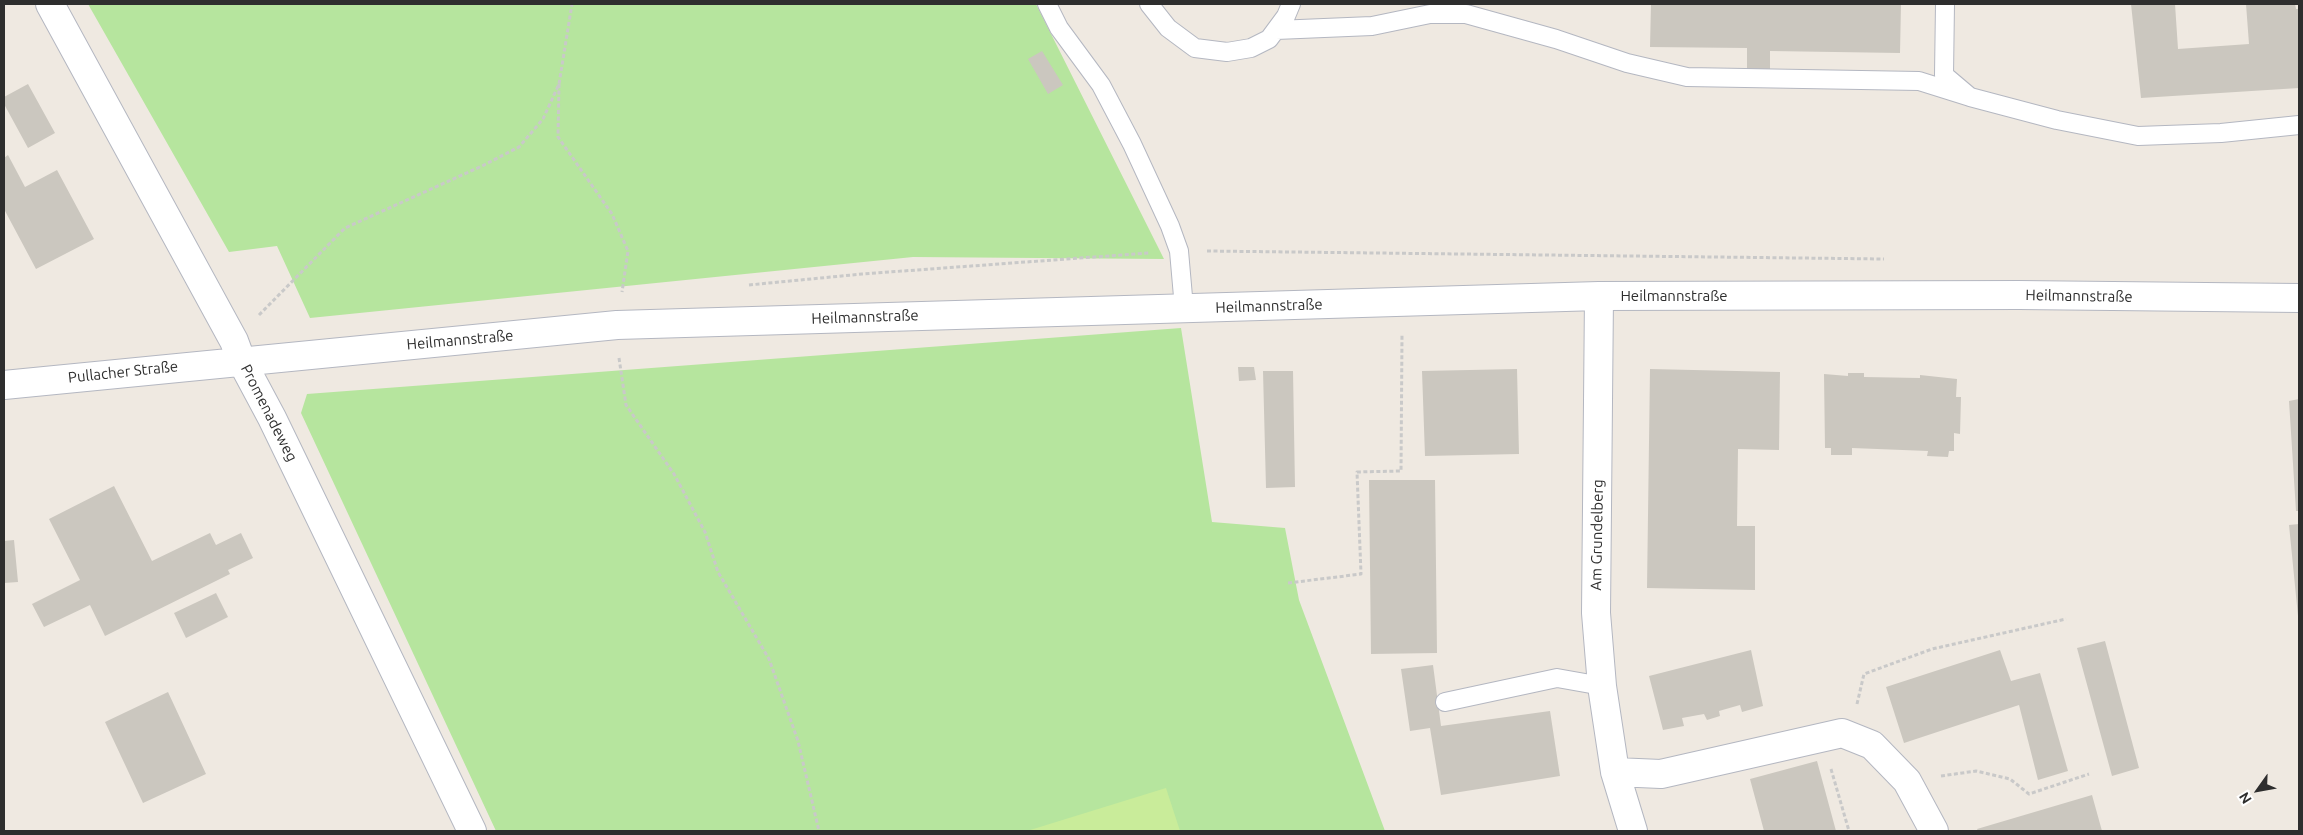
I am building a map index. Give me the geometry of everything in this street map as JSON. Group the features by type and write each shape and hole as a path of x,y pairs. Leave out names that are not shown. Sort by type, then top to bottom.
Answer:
{"street":[{"name":"Promenadeweg","path":"50,4 238,351 472,831"},
{"name":"Heilmannstraße","path":"238,351 617,325 1599,296 2019,295 2299,298"},
{"name":"Am Grundelberg","path":"1599,296 1596,613 1602,686 1616,772 1633,831"},
{"name":"Pullacher Straße","path":"4,385 238,351"},
{"path":"1616,772 1661,774 1832,735 1872,745 1908,781 1934,831"}],"lane":[{"path":"1047,4 1059,28 1101,85 1132,144 1170,226 1178,251 1184,308"},
{"path":"1149,4 1168,28 1195,48 1227,52 1251,48 1269,39 1286,16 1291,4"},
{"path":"1945,4 1944,75 1970,97"},
{"path":"1276,30 1372,26 1430,14 1466,14 1556,39 1627,63 1687,77 1919,81 1970,97 2057,120 2138,136 2221,133 2299,125"},
{"path":"1445,702 1557,678 1602,686"}],"path":[{"path":"572,4 559,84 558,137 612,214 628,251 617,325 619,361 626,405 674,474 705,532 718,572 769,659 798,741 819,831"},
{"path":"238,351 345,228 482,166 519,147 543,119 559,84"},
{"path":"1288,583 1361,574 1357,472 1401,471 1402,302"},
{"path":"1849,831 1832,735 1857,704 1864,674 1932,649 2066,619"},
{"path":"1908,781 1976,771 2010,779 2029,794 2089,774"}],"green space":[{"path":"88,4 1036,4 1164,259 913,257 310,318 277,246 229,252"},
{"path":"1181,328 1212,522 1285,528 1299,600 1385,831 496,831 301,413 307,394"},
{"path":"1166,788 1180,831 1027,831"}],"building":[{"path":"1651,4 1901,4 1900,53 1770,51 1770,74 1747,74 1747,48 1650,47"},
{"path":"2131,4 2175,4 2178,49 2249,44 2246,4 2295,4 2296,9 2299,9 2299,88 2141,98"},
{"path":"1042,51 1063,85 1048,94 1028,59"},
{"path":"28,84 55,133 28,148 4,104 4,97"},
{"path":"8,155 25,187 57,170 94,239 36,269 4,209 4,158"},
{"path":"1238,367 1254,367 1256,380 1239,381"},
{"path":"1517,369 1519,454 1425,456 1422,371"},
{"path":"1650,369 1780,372 1779,450 1738,449 1737,526 1755,526 1755,590 1647,588"},
{"path":"1263,371 1293,371 1295,487 1266,488"},
{"path":"1848,373 1864,373 1864,377 1920,378 1920,375 1957,379 1956,397 1961,397 1960,434 1954,433 1954,451 1949,451 1948,457 1927,456 1928,451 1852,448 1852,455 1831,455 1831,448 1825,448 1824,374 1848,376"},
{"path":"2299,399 2299,511 2296,511 2289,401"},
{"path":"1369,480 1435,480 1437,653 1371,654"},
{"path":"114,486 152,561 210,533 216,545 241,533 253,558 228,570 230,574 105,636 90,605 44,627 32,604 80,580 49,519"},
{"path":"2299,524 2299,616 2298,616 2289,525"},
{"path":"14,540 18,582 4,583 4,541"},
{"path":"216,593 228,617 186,638 174,613"},
{"path":"2105,641 2139,768 2112,776 2077,648"},
{"path":"1751,650 1763,706 1742,712 1740,705 1719,711 1720,716 1707,720 1704,714 1682,718 1684,726 1663,730 1649,676"},
{"path":"2000,650 2011,681 2040,673 2068,771 2038,780 2019,705 1904,743 1886,687"},
{"path":"1433,665 1441,726 1550,711 1560,776 1441,795 1430,728 1410,731 1401,669"},
{"path":"168,692 206,774 143,803 105,722"},
{"path":"1817,761 1836,831 1764,831 1750,779"},
{"path":"2092,795 2102,831 1978,831 1977,829"}]}
